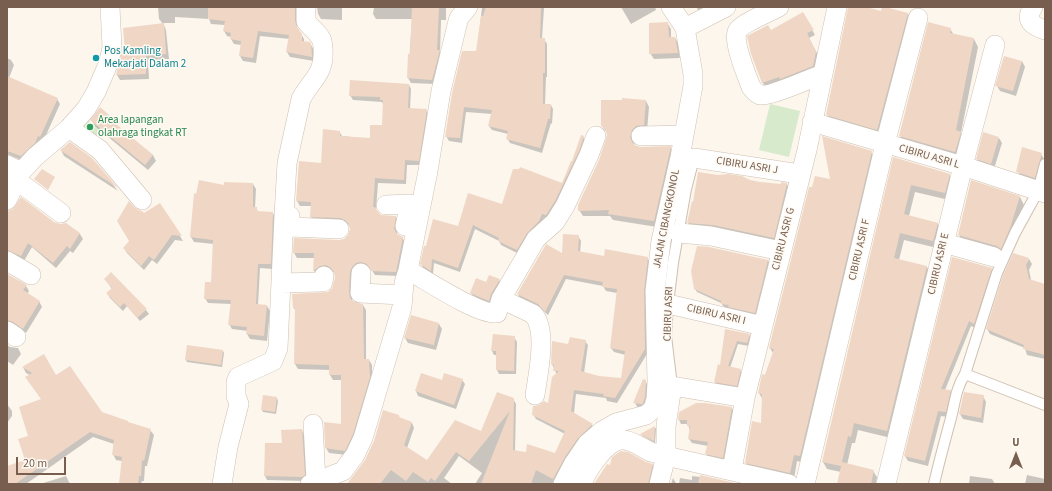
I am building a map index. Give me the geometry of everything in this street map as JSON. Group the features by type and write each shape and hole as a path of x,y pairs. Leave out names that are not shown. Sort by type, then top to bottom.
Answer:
{"street":[{"path":"7,200 15,172 69,128 86,109 96,92 109,62 112,47 110,7"},
{"path":"222,484 228,447 239,404 236,396 236,382 238,377 273,361 278,348 287,164 301,99 320,72 324,57 323,44 306,20 306,7"},
{"path":"313,424 313,482 343,471 355,455 363,438 402,307 404,283 416,234 441,91 458,21 468,7"},
{"name":"JALAN CIBANGKONOL","path":"563,484 574,463 587,444 602,431 616,423 646,415 653,409 656,399 655,291 661,241 693,86 693,74 685,28 671,7"},
{"path":"685,28 726,7"},
{"path":"780,7 745,25 736,32 735,37 737,46 754,92 762,95 771,94 823,74"},
{"name":"CIBIRU ASRI G","path":"732,470 745,398 800,174 823,74 836,7"},
{"path":"1031,11 1030,21 1032,25 1045,30"},
{"name":"CIBIRU ASRI F","path":"805,484 885,144 918,18"},
{"name":"CIBIRU ASRI E","path":"886,484 962,166 995,45"},
{"name":"CIBIRU ASRI L","path":"812,122 962,166 1042,192"},
{"path":"69,128 100,150 142,200"},
{"path":"641,136 684,135"},
{"path":"408,270 460,300 497,313 501,299 536,239 555,222 565,206 590,155 596,136"},
{"name":"CIBIRU ASRI J","path":"694,158 800,174"},
{"path":"15,172 61,213"},
{"path":"386,204 410,204 404,233 416,234"},
{"path":"284,215 290,216 290,227 340,228"},
{"path":"679,233 711,236 781,251"},
{"path":"944,243 994,257"},
{"path":"7,261 32,275"},
{"path":"361,274 360,293 402,295"},
{"path":"281,283 323,282 324,276"},
{"path":"501,299 533,314 536,317 542,341 535,395"},
{"name":"CIBIRU ASRI I","path":"668,304 763,326"},
{"path":"672,386 745,398"},
{"name":"CIBIRU ASRI","path":"659,484 658,454 666,426 672,386"},
{"path":"582,484 600,455 613,442 624,440 658,454 789,484"}],"lane":[{"name":"CIBIRU ASRI","path":"672,386 666,336 668,304 673,263 686,189 694,158"},
{"path":"934,484 955,396 965,374 997,274 1015,233 1042,192 1045,164"},
{"path":"965,374 1045,405"}],"green space":[{"path":"770,104 800,111 789,157 759,150"},
{"name":"Area lapangan olahraga tingkat RT","path":"84,118 101,129 96,137 79,125"}],"building":[{"path":"208,7 295,7 295,21 297,27 302,34 302,41 310,42 311,44 312,57 286,52 289,35 258,31 253,58 239,56 241,41 230,39 231,33 223,31 225,21 208,19"},
{"path":"412,7 439,7 437,50 440,50 432,80 407,78 408,54 410,54"},
{"path":"486,7 541,7 540,38 545,38 543,104 551,104 550,119 548,119 540,148 506,139 508,131 488,126 492,110 464,107 460,138 445,137 452,93 462,51 476,51 481,16 483,16"},
{"path":"848,7 866,7 881,11 882,7 885,7 908,13 877,130 826,115"},
{"path":"803,12 814,30 807,33 816,52 813,66 780,79 779,77 762,83 751,54 747,36 768,25 771,30"},
{"path":"668,22 669,37 675,37 678,53 649,54 649,23"},
{"path":"928,22 951,28 950,33 974,38 956,130 961,132 955,152 899,136"},
{"path":"164,23 166,54 146,55 146,74 116,75 122,51 125,51 123,28"},
{"path":"1004,56 1022,61 1013,91 995,86"},
{"path":"7,76 58,98 40,137 38,136 35,143 21,156 7,151"},
{"path":"350,80 409,84 408,108 427,109 419,161 405,160 404,180 375,178 373,207 375,207 381,215 396,216 394,229 397,234 403,237 396,272 371,271 367,264 361,262 356,263 350,272 350,298 354,302 363,304 364,359 369,359 370,377 353,434 345,451 325,448 324,422 341,424 341,375 329,375 329,365 294,364 295,308 293,308 292,294 328,292 332,288 335,278 334,272 326,265 320,266 313,271 314,253 293,253 294,238 339,240 344,239 348,235 350,229 349,224 340,218 310,217 311,202 296,201 299,161 321,163 323,129 340,131 340,136 370,138 370,125 382,125 383,100 380,100 380,97 349,96"},
{"path":"622,98 646,100 644,125 636,126 632,130 630,137 636,146 671,146 654,221 608,214 609,210 578,211 578,205 599,160 606,139 607,134 605,129 601,126 601,100 622,100"},
{"path":"100,107 116,121 115,123 153,155 145,165 90,120"},
{"path":"983,132 999,137 991,164 976,159"},
{"path":"581,135 584,136 579,151 555,201 546,215 542,214 539,221 527,233 517,250 498,241 499,238 473,225 458,268 432,259 431,271 420,264 433,219 458,226 468,193 502,204 513,169 519,169 520,167 562,183 572,161"},
{"path":"822,136 872,151 800,456 794,455 790,473 745,463 752,421 761,423 762,394 758,393 762,374 765,375 774,349 769,348 809,187 812,187 815,176 830,179"},
{"path":"70,142 92,158 118,188 60,150"},
{"path":"1022,147 1042,153 1035,178 1016,172"},
{"path":"893,157 950,174 945,193 911,185 904,214 938,223 933,241 900,233 894,258 927,266 887,431 854,423 851,437 848,436 841,466 822,462"},
{"path":"42,169 55,177 48,190 34,179"},
{"path":"698,172 742,176 750,180 760,182 781,184 781,182 787,183 774,238 713,225 687,223 692,201 693,202"},
{"path":"199,180 224,185 224,182 253,183 253,207 257,207 257,211 273,212 271,264 258,264 256,304 267,305 264,336 246,334 247,327 228,325 231,300 204,299 205,282 211,282 213,240 190,237 194,193 196,194"},
{"path":"971,180 1020,196 1010,228 1001,249 997,246 958,235"},
{"path":"21,197 54,222 60,224 66,223 80,233 70,249 67,246 53,263 28,243 21,256 7,250 7,211 13,209"},
{"path":"129,201 134,207 144,213 160,203 182,236 172,235 154,260 149,256 141,266 123,248 129,241 117,221"},
{"path":"563,234 579,235 578,251 604,256 605,249 648,257 644,291 645,349 615,398 603,396 604,394 574,390 571,411 593,424 578,438 565,457 553,479 536,470 531,484 481,484 510,411 469,461 456,452 435,481 431,478 428,482 413,472 406,481 391,470 380,484 347,484 365,460 374,441 383,410 399,415 399,417 412,422 404,445 427,460 455,420 481,431 497,392 514,398 513,450 526,452 527,444 555,453 565,431 532,415 533,406 539,405 544,401 548,403 552,377 559,371 553,371 554,365 551,364 552,341 568,344 570,337 586,340 581,371 599,376 621,378 625,351 610,348 617,289 602,287 603,282 564,275 545,312 538,304 517,294 546,244 562,253"},
{"path":"697,246 709,247 768,260 755,313 728,307 729,305 721,304 721,301 694,289 691,271"},
{"path":"1013,253 1029,258 1026,265 1029,279 1045,284 1045,355 1023,349 1024,345 986,329 1003,275"},
{"path":"952,257 992,268 974,324 969,321 941,389 951,390 946,412 938,411 925,461 904,456"},
{"path":"111,272 147,309 137,318 124,303 120,307 106,293 112,288 104,279"},
{"path":"7,274 27,285 23,290 40,301 23,329 7,320"},
{"path":"489,275 500,279 491,294 489,301 470,293 476,278 486,282"},
{"path":"411,315 439,323 434,345 404,338"},
{"path":"725,329 750,334 747,343 737,341 728,366 741,369 737,386 714,382 718,364 720,365"},
{"path":"493,334 515,336 514,371 496,370 496,351 491,351"},
{"path":"187,345 223,350 221,365 185,360"},
{"path":"44,354 56,375 70,366 102,412 151,429 144,461 142,460 141,476 139,476 138,484 119,484 122,457 112,455 114,440 90,432 15,484 7,484 7,466 25,460 18,439 28,436 19,407 41,399 25,377 32,373 22,367"},
{"path":"421,373 442,380 444,373 463,379 454,405 415,391"},
{"path":"643,379 646,380 645,397 643,403 633,403"},
{"path":"964,392 984,395 981,418 959,414"},
{"path":"263,395 277,397 275,412 261,410"},
{"path":"696,403 732,407 723,458 705,454 708,442 688,439 690,426 687,426 687,420 678,420 679,412"},
{"path":"655,426 654,441 640,434"},
{"path":"302,429 305,475 302,477 264,476 265,443 282,443 281,430"},
{"path":"621,451 628,452 646,462 653,464 648,484 594,484 607,464 610,465 612,457"},
{"path":"842,462 874,470 871,484 837,484"},
{"path":"700,475 739,484 698,484"}],"place":[{"name":"Pos Kamling Mekarjati Dalam 2","path":"96,58"},
{"name":"Area lapangan olahraga tingkat RT","path":"90,127"}]}
